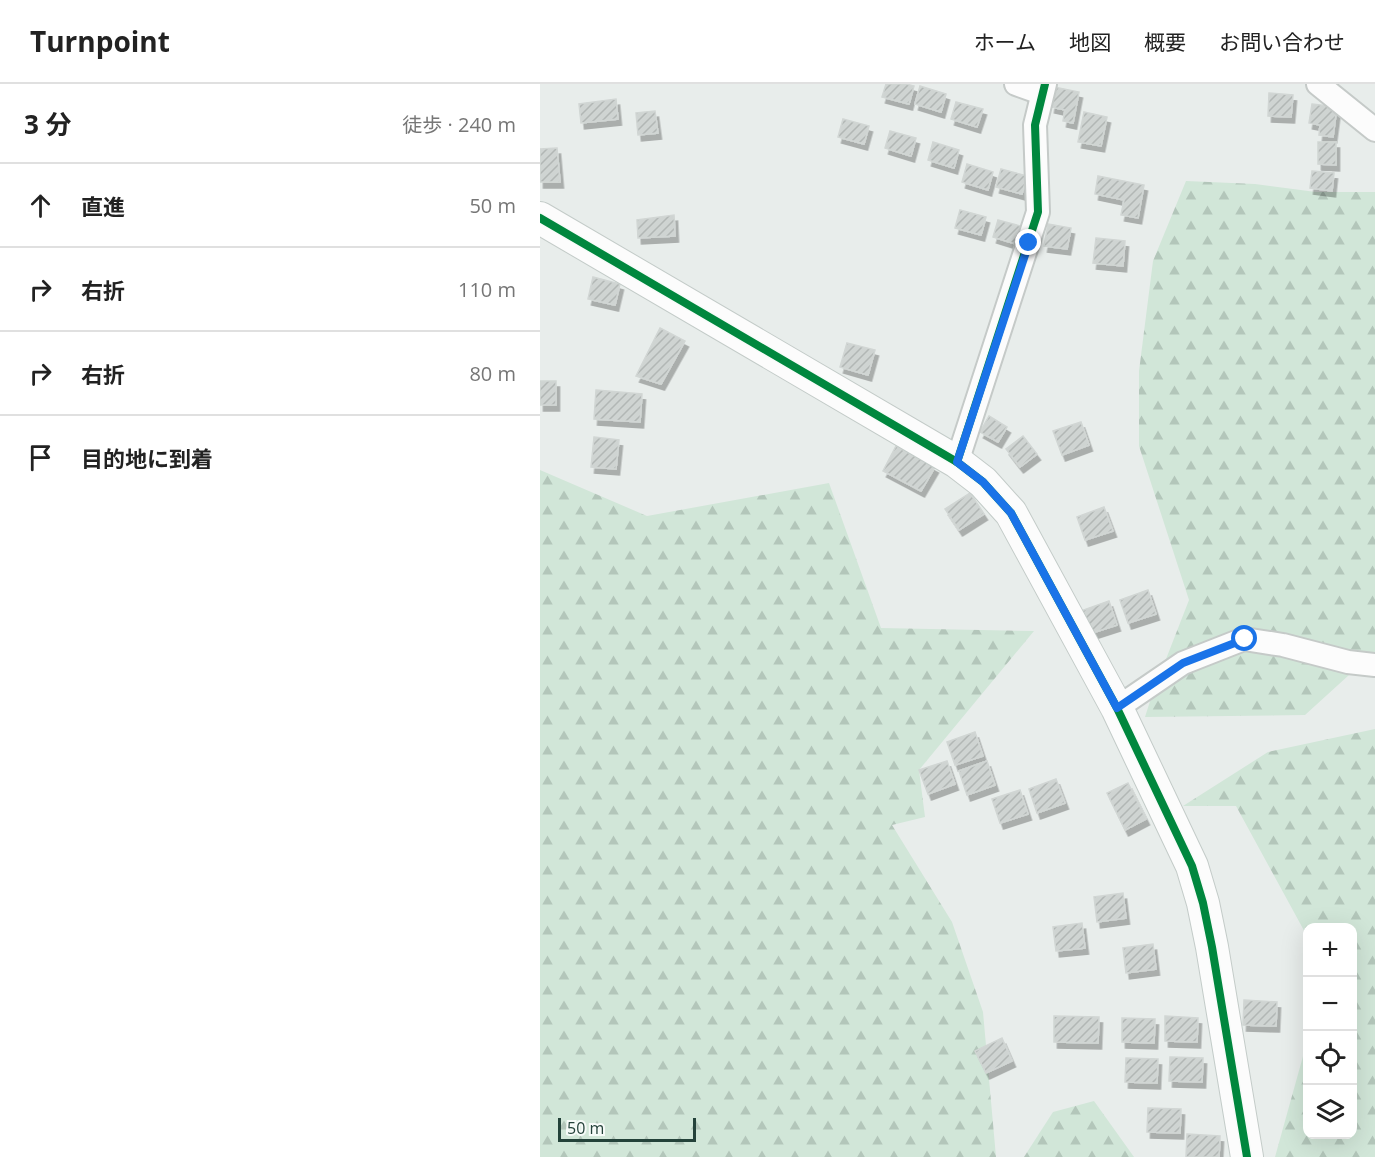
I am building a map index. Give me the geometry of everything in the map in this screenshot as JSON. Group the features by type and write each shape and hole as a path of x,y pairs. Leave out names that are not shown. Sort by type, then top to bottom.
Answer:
{"street":[{"path":"957,462 1038,213 1035,125 1043,89 1016,84"},
{"path":"1318,84 1375,130"},
{"path":"540,218 957,462 983,482 1011,513 1117,708 1192,866 1212,947 1247,1157"},
{"path":"1117,708 1183,663 1245,639 1283,645 1348,662 1375,665"}],"green space":[{"path":"1186,181 1255,184 1316,192 1375,192 1375,674 1349,675 1305,715 1145,717 1189,600 1139,446 1139,371 1153,261"},
{"path":"540,470 647,516 829,483 881,628 1034,631 919,770 925,817 892,825 952,922 983,1012 996,1157 540,1157"},
{"path":"1375,729 1375,1157 1275,1157 1303,1056 1303,1139 1357,1139 1357,923 1303,923 1303,929 1236,806 1183,806 1268,752"},
{"path":"1094,1101 1134,1157 1024,1157 1053,1112"}],"building":[{"path":"886,84 914,86 909,104 882,97"},
{"path":"920,86 946,94 941,112 915,104"},
{"path":"1054,87 1079,92 1073,123 1063,121 1065,110 1051,107"},
{"path":"1269,93 1293,95 1291,117 1268,116"},
{"path":"616,99 618,119 581,123 579,104"},
{"path":"956,102 983,109 977,127 951,119"},
{"path":"1312,104 1337,107 1333,137 1319,135 1320,125 1309,123"},
{"path":"655,111 658,133 638,135 636,113"},
{"path":"1084,112 1107,117 1101,146 1078,142"},
{"path":"843,119 869,126 864,144 838,137"},
{"path":"890,131 916,138 911,156 885,148"},
{"path":"933,142 959,150 954,168 928,160"},
{"path":"1318,142 1336,142 1336,165 1318,164"},
{"path":"557,148 560,182 540,182 540,149"},
{"path":"967,164 993,172 988,190 962,182"},
{"path":"1001,169 1027,176 1022,194 996,187"},
{"path":"1312,171 1334,173 1332,191 1310,188"},
{"path":"1098,176 1144,185 1138,218 1121,215 1124,200 1095,194"},
{"path":"960,210 986,217 981,235 955,228"},
{"path":"674,215 675,236 638,238 637,220"},
{"path":"998,220 1024,227 1019,245 993,237"},
{"path":"1048,224 1071,228 1067,249 1044,246"},
{"path":"1096,238 1125,241 1123,266 1093,263"},
{"path":"593,277 620,284 615,305 588,299"},
{"path":"660,328 685,341 661,384 636,376"},
{"path":"847,343 875,350 868,375 840,367"},
{"path":"540,381 556,381 556,405 540,405"},
{"path":"596,390 642,394 640,422 594,419"},
{"path":"989,416 1007,427 998,442 980,432"},
{"path":"1081,422 1089,445 1062,455 1053,431"},
{"path":"1023,436 1037,454 1020,467 1006,449"},
{"path":"594,437 619,440 616,469 591,467"},
{"path":"896,446 935,467 921,491 883,471"},
{"path":"970,493 984,514 959,530 945,509"},
{"path":"1104,507 1113,531 1085,540 1077,517"},
{"path":"1148,590 1156,614 1128,623 1120,600"},
{"path":"1109,601 1117,625 1089,634 1081,611"},
{"path":"975,732 983,756 955,765 947,742"},
{"path":"947,761 955,784 928,794 919,770"},
{"path":"987,761 995,785 967,795 959,771"},
{"path":"1056,779 1065,803 1037,813 1029,789"},
{"path":"1128,783 1146,819 1125,830 1107,793"},
{"path":"1020,790 1028,814 1000,823 992,799"},
{"path":"1123,893 1126,918 1097,922 1094,897"},
{"path":"1082,923 1085,948 1056,951 1053,927"},
{"path":"1153,944 1156,969 1126,973 1123,948"},
{"path":"1244,1000 1277,1002 1276,1026 1243,1025"},
{"path":"1054,1016 1099,1017 1098,1043 1054,1042"},
{"path":"1165,1016 1198,1018 1197,1042 1165,1041"},
{"path":"1122,1018 1155,1019 1154,1043 1122,1042"},
{"path":"1002,1038 1012,1061 986,1073 975,1051"},
{"path":"1170,1057 1203,1058 1202,1082 1169,1081"},
{"path":"1126,1058 1158,1059 1157,1083 1125,1082"},
{"path":"1148,1108 1181,1109 1180,1133 1147,1132"},
{"path":"1187,1134 1220,1136 1219,1157 1186,1157"}],"cycle path":[{"path":"957,462 1038,212 1035,125 1045,84"},
{"path":"540,218 957,462 983,482 1011,513 1117,708 1192,866 1203,903 1212,947 1247,1157"}],"route":[{"path":"1029,243 957,462 983,482 1011,513 1117,708 1183,663 1245,639"}]}
